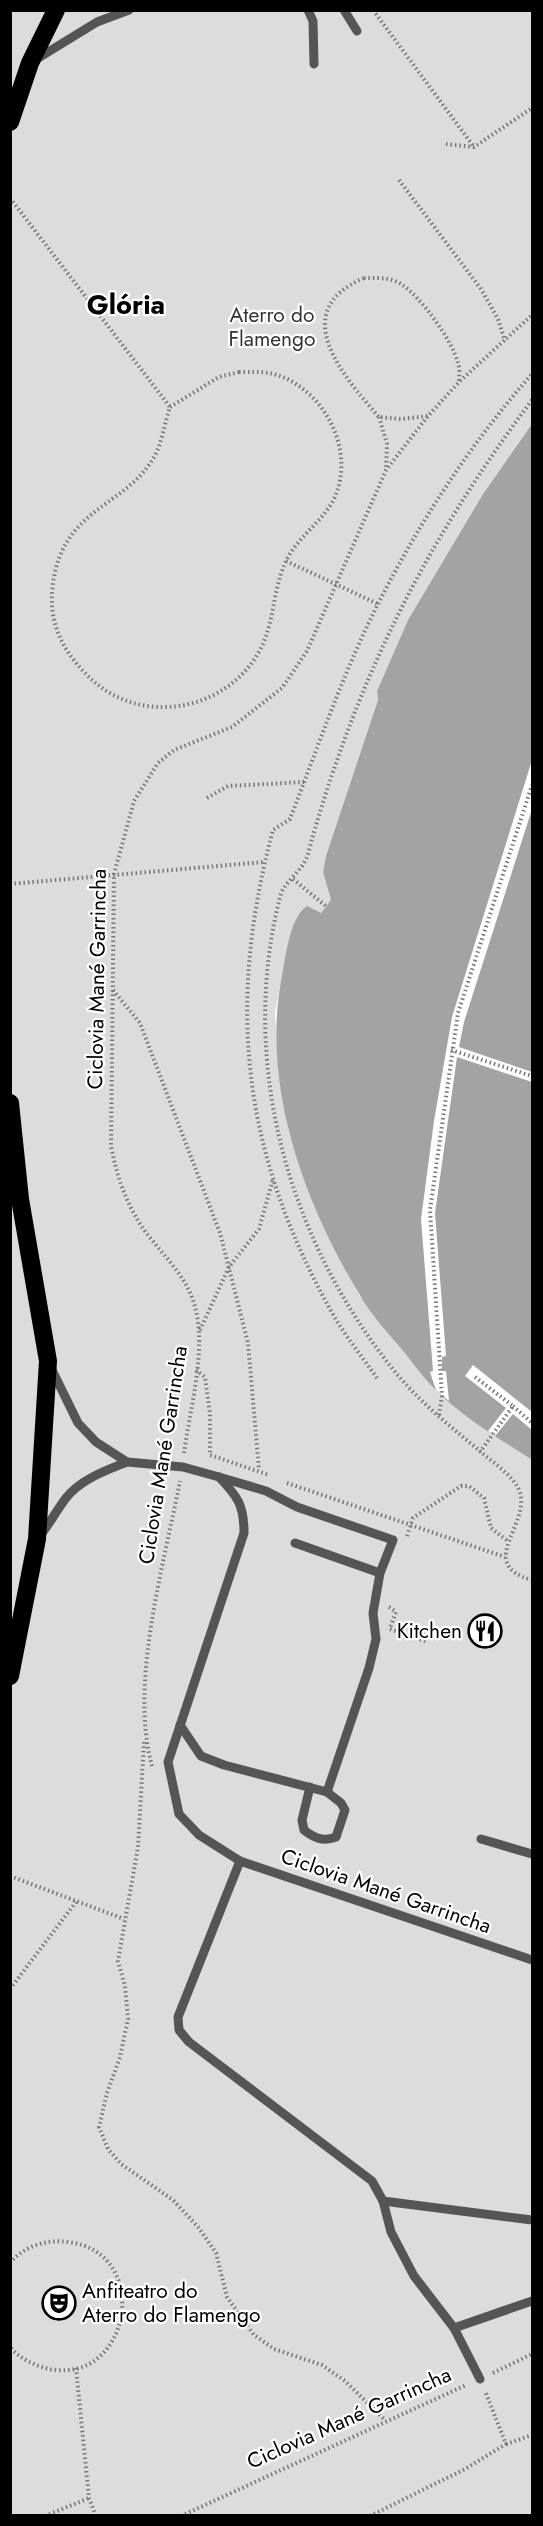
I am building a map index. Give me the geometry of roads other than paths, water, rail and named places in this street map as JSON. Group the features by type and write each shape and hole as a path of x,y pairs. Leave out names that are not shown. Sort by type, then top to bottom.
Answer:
{"highway":[{"path":"10,122 30,63 56,10"},
{"path":"10,1103 20,1199 48,1361 37,1539 10,1676"}],"lane":[{"path":"30,63 97,22 129,10"},
{"path":"308,10 314,21 314,64"},
{"path":"344,10 357,32"},
{"path":"48,1361 78,1423 96,1443 127,1462 183,1467 219,1477 393,1540 380,1573 373,1613 376,1639 369,1668 327,1792"},
{"path":"37,1539 54,1519 66,1498 90,1478 127,1462"},
{"path":"219,1477 236,1495 244,1511 244,1533 180,1725 201,1756 224,1765 310,1787 327,1792 341,1803 345,1810 336,1838 328,1840 313,1837 304,1830 302,1820 310,1787"},
{"path":"295,1544 380,1573"},
{"name":"Ciclovia Mané Garrincha","path":"180,1725 168,1762 179,1814 199,1835 240,1861 532,1960"},
{"path":"481,1839 532,1854"},
{"path":"240,1861 178,2017 179,2030 189,2042 372,2181 383,2201 391,2232 414,2276 454,2328 480,2379"},
{"path":"383,2201 532,2220"},
{"path":"454,2328 532,2301"}],"place":[{"name":"Kitchen","path":"485,1631"},
{"name":"Anfiteatro do Aterro do Flamengo","path":"59,2303"}],"district":[{"name":"Glória","path":"126,304"}],"park label":[{"name":"Aterro do Flamengo","path":"272,327"}]}
